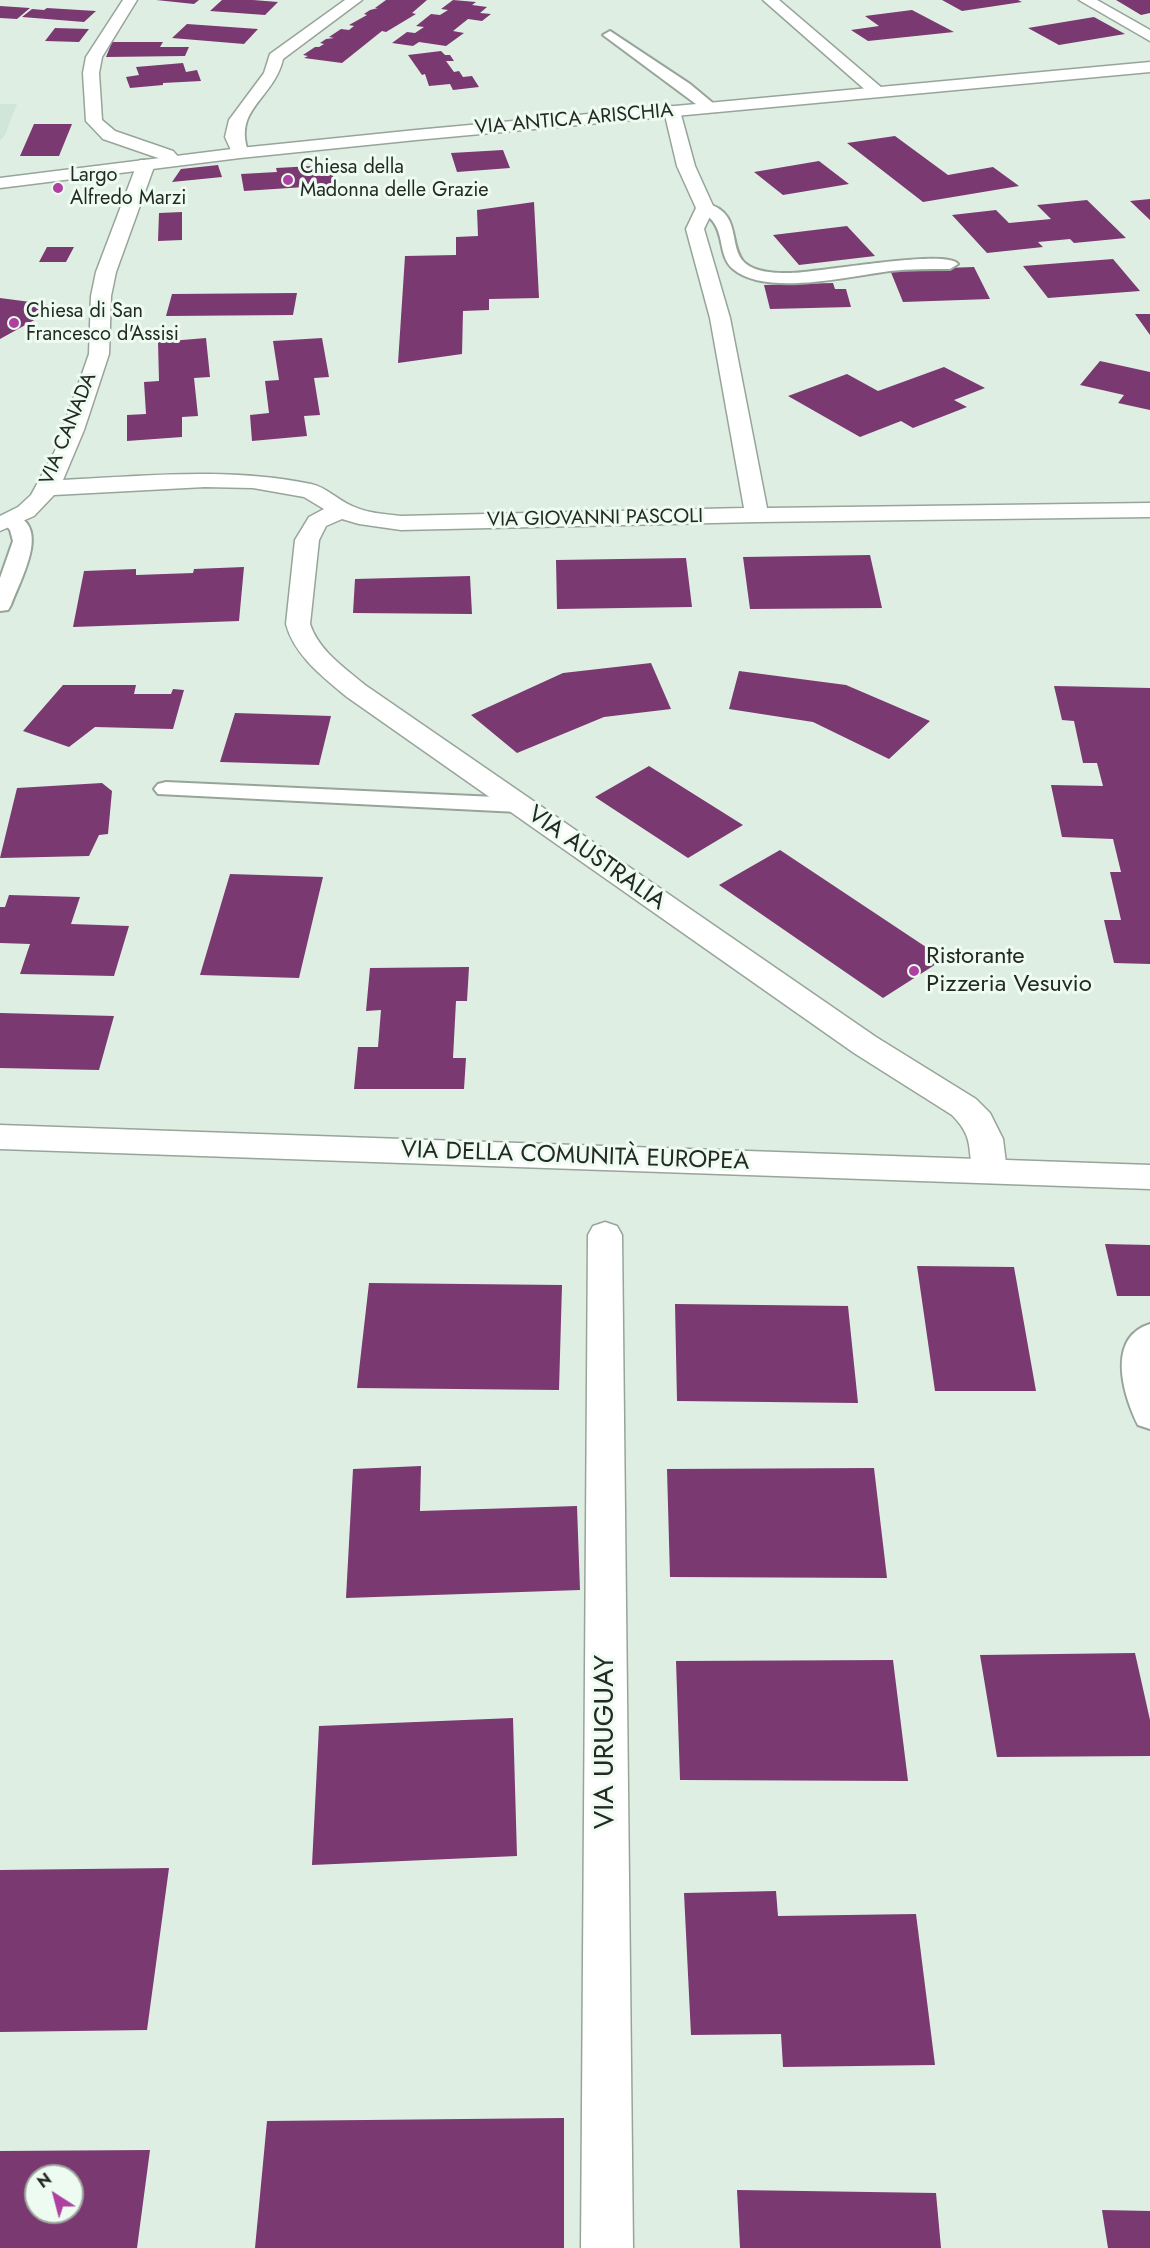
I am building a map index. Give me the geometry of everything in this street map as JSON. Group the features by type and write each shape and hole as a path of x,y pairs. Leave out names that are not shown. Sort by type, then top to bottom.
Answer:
{"street":[{"path":"130,0 94,57 90,73 94,121 109,135 167,155 173,161"},
{"path":"240,153 234,137 237,120 272,73 276,57 281,51 355,0"},
{"path":"770,0 876,91"},
{"path":"1086,0 1150,36"},
{"name":"VIA ANTICA ARISCHIA","path":"0,183 240,153 876,91 1150,67"},
{"path":"672,111 686,166 705,208 695,228 720,318 757,515"},
{"name":"VIA CANADA","path":"6,522 39,501 60,465 99,354 102,288 146,164"},
{"name":"VIA GIOVANNI PASCOLI","path":"48,488 204,480 253,481 311,491 341,510 366,519 401,523 757,515 1150,510"},
{"name":"VIA AUSTRALIA","path":"341,510 317,522 307,540 298,624 301,634 323,663 356,691 518,805 865,1045 964,1107 978,1122 986,1139 990,1171"},
{"name":"VIA DELLA COMUNITÀ EUROPEA","path":"0,1137 1150,1177"},
{"name":"VIA URUGUAY","path":"605,1235 608,2248"}],"lane":[{"path":"610,35 690,89 709,107"},
{"path":"705,208 722,220 737,264 750,272 804,277 847,274 890,266 950,264"},
{"name":"VIA CANADA","path":"0,605 23,545 20,527 6,522"},
{"path":"166,789 518,805"},
{"path":"1150,1336 1144,1340 1137,1353 1137,1365 1150,1416"}],"shaded area":[{"path":"0,104 17,104 5,135 0,141"}],"building":[{"path":"156,0 199,0 194,4"},
{"path":"222,0 278,2 265,15 210,11"},
{"path":"386,0 427,0 412,13 416,14 386,32 382,31 342,63 304,58 308,56 303,55 324,44 320,43 326,39 334,38 329,37 341,29 349,30 354,26 349,25 367,15 364,14 370,10 378,8 375,8"},
{"path":"453,0 476,2 472,5 487,7 480,13 491,14 482,21 468,19 453,31 464,33 446,46 419,42 413,46 392,43 407,32 415,33 424,27 416,26 431,14 440,15 448,10 441,9"},
{"path":"942,0 1018,0 1022,2 962,11"},
{"path":"1116,0 1150,0 1150,13 1141,15"},
{"path":"0,6 30,8 17,19 0,18"},
{"path":"32,9 96,11 84,22 22,17"},
{"path":"912,10 954,32 868,41 851,30 879,26 865,16"},
{"path":"1094,17 1125,34 1059,45 1028,28"},
{"path":"187,24 258,29 244,44 172,38"},
{"path":"55,28 89,29 79,42 45,41"},
{"path":"112,42 163,42 160,47 189,47 185,56 106,57"},
{"path":"441,51 445,55 450,55 454,61 446,61 454,72 459,71 463,77 472,76 479,87 453,90 450,84 429,86 425,74 422,75 408,55"},
{"path":"183,63 186,72 197,70 201,81 130,88 126,77 139,75 136,67"},
{"path":"34,124 72,124 59,156 20,156"},
{"path":"895,136 948,175 993,167 1019,186 923,202 847,143"},
{"path":"503,150 510,168 457,172 451,153"},
{"path":"819,161 849,184 783,195 754,172"},
{"path":"218,165 222,177 172,182 181,169"},
{"name":"Chiesa della Madonna delle Grazie","path":"331,165 335,185 244,191 241,174 277,172 276,168"},
{"path":"1150,199 1150,220 1130,201"},
{"path":"1087,200 1126,238 1074,243 1070,239 1038,242 1043,247 987,253 952,215 996,210 1009,223 1051,219 1037,205"},
{"path":"534,202 539,298 489,299 489,310 463,311 462,354 398,363 405,256 456,255 456,237 478,236 477,210"},
{"path":"182,212 182,240 158,241 159,213"},
{"path":"847,226 875,256 799,265 773,235"},
{"path":"47,247 74,247 66,262 39,262"},
{"path":"1113,259 1140,291 1048,298 1023,266"},
{"path":"974,267 990,299 903,302 890,270"},
{"path":"833,283 835,289 846,289 851,307 770,309 764,285"},
{"path":"297,293 293,315 166,316 172,294"},
{"name":"Chiesa di San Francesco d'Assisi","path":"0,298 46,304 56,308 0,339"},
{"path":"1135,314 1150,314 1150,335"},
{"path":"206,338 210,377 194,378 198,416 182,417 182,437 127,441 127,415 146,414 144,382 159,381 158,342"},
{"path":"322,338 329,377 314,378 320,415 304,416 307,436 252,441 250,415 269,413 265,381 279,380 273,341"},
{"path":"1100,361 1150,372 1150,410 1118,403 1124,395 1080,385"},
{"path":"944,367 985,388 954,400 967,407 913,428 901,421 860,437 788,396 847,374 878,391"},
{"path":"870,555 882,608 750,609 743,557"},
{"path":"686,558 692,607 557,609 556,560"},
{"path":"244,567 239,621 73,627 84,571 136,569 136,575 193,573 194,569"},
{"path":"470,576 472,614 353,613 355,579"},
{"path":"651,663 671,709 604,717 517,753 471,715 563,673"},
{"path":"739,671 846,685 930,721 889,759 813,722 729,709"},
{"path":"63,685 136,685 134,694 171,694 173,689 184,690 173,729 95,727 69,747 23,731"},
{"path":"1054,686 1150,688 1150,964 1114,963 1104,920 1121,920 1110,872 1121,872 1113,839 1062,837 1051,785 1103,786 1097,763 1083,763 1074,721 1062,720"},
{"path":"235,713 331,716 319,765 220,762"},
{"path":"649,766 743,825 688,858 595,797"},
{"path":"102,783 112,791 108,834 99,835 89,856 0,858 17,788"},
{"path":"780,850 944,959 883,998 719,885"},
{"path":"230,874 323,877 299,978 200,975"},
{"path":"9,895 80,897 71,924 129,926 114,976 20,974 30,944 0,943 0,907 5,907"},
{"path":"469,967 467,1001 456,1001 453,1058 466,1058 464,1089 354,1089 358,1047 378,1047 381,1010 366,1011 370,968"},
{"path":"0,1013 114,1016 99,1070 0,1068"},
{"path":"1105,1244 1150,1245 1150,1296 1117,1296"},
{"path":"917,1266 1014,1267 1036,1391 935,1391"},
{"path":"369,1283 562,1285 559,1390 357,1388"},
{"path":"675,1304 848,1306 858,1403 677,1401"},
{"path":"421,1466 420,1511 577,1506 580,1590 346,1598 353,1469"},
{"path":"874,1468 887,1578 670,1577 667,1469"},
{"path":"1135,1653 1150,1720 1150,1756 997,1757 980,1655"},
{"path":"893,1660 908,1781 680,1780 676,1661"},
{"path":"513,1718 517,1856 312,1865 319,1726"},
{"path":"169,1868 147,2030 0,2032 0,1870"},
{"path":"776,1891 778,1916 916,1914 935,2065 783,2067 781,2034 691,2035 684,1893"},
{"path":"564,2118 564,2248 255,2248 267,2121"},
{"path":"150,2150 137,2248 0,2248 0,2151"},
{"path":"737,2190 936,2193 941,2248 740,2248"},
{"path":"1102,2210 1150,2211 1150,2248 1108,2248"}],"place":[{"name":"Chiesa della Madonna delle Grazie","path":"288,180"},
{"name":"Largo Alfredo Marzi","path":"58,188"},
{"name":"Chiesa di San Francesco d'Assisi","path":"14,323"},
{"name":"Ristorante Pizzeria Vesuvio","path":"914,971"}]}
